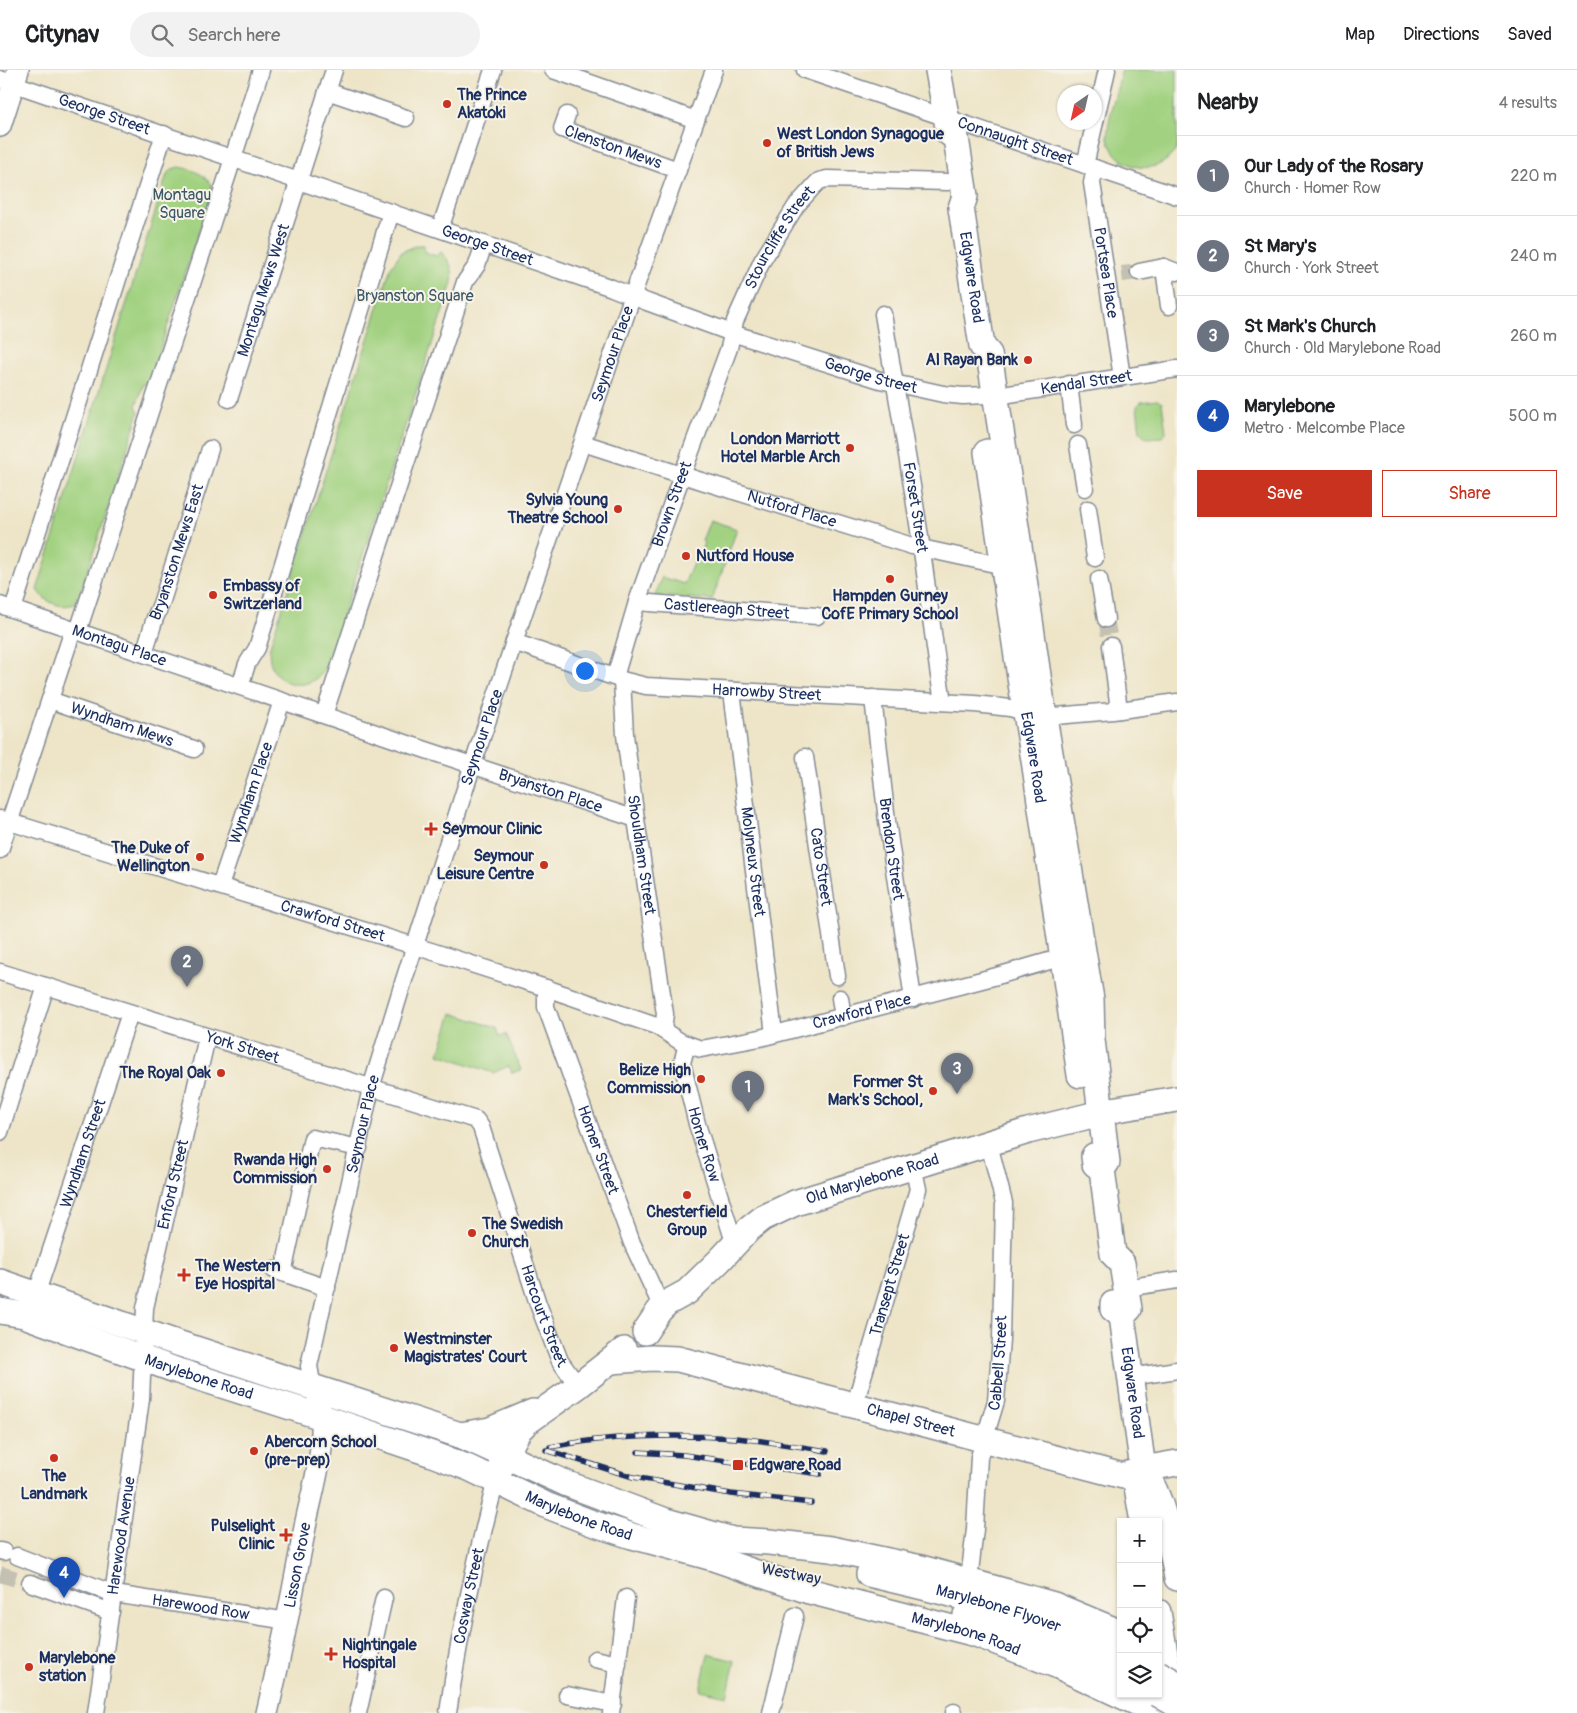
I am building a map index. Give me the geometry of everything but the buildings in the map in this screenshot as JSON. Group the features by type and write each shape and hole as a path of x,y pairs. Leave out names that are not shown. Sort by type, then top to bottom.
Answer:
{"highway":[{"name":"Edgware Road","path":"938,70 948,126 956,138 965,196 961,208 982,346 973,356 987,395 1024,572 1035,714 1063,957 1094,1115 1107,1162 1102,1168 1113,1254 1108,1264 1113,1309 1122,1316 1143,1469 1157,1493 1168,1532 1177,1578"},
{"name":"Edgware Road","path":"948,126 941,139 950,198 961,208"},
{"name":"Edgware Road","path":"987,395 1004,566 1091,999 1094,1115"},
{"name":"Old Marylebone Road","path":"496,1480 519,1430 527,1422 611,1361 645,1332 659,1311 677,1298 763,1218 787,1207 1028,1131 1094,1115 1177,1099"},
{"name":"Edgware Road","path":"1113,1254 1122,1264 1126,1288 1129,1309 1122,1316"},
{"name":"Marylebone Road","path":"0,1282 30,1305 143,1359 322,1416 432,1454 496,1480 548,1506 592,1523 713,1558 809,1591 976,1634 1056,1664 1159,1713"},
{"path":"0,1294 30,1305"},
{"name":"Marylebone Road","path":"0,1311 30,1305 145,1333 460,1435 556,1479 639,1512 689,1528 733,1540 769,1542 848,1552 968,1580 1054,1605 1117,1631"},
{"name":"Chapel Street","path":"611,1361 652,1358 678,1359 1123,1476 1143,1469 1177,1463"},
{"name":"Old Marylebone Road","path":"460,1435 490,1430 553,1403"},
{"name":"Edgware Road","path":"1142,1518 1137,1486 1143,1469"},
{"name":"Westway","path":"733,1540 870,1582"},
{"name":"Westway","path":"713,1558 870,1582"},
{"name":"Marylebone Flyover","path":"870,1582 994,1605 1033,1616 1119,1653"},
{"name":"Marylebone Flyover","path":"870,1582 1070,1650 1117,1673"},
{"path":"1162,1642 1175,1713"},
{"path":"1164,1657 1177,1684"},
{"path":"1162,1696 1177,1705"}],"main road":[{"path":"0,126 11,78"},
{"name":"Seymour Place","path":"312,1388 322,1416"},
{"name":"Lisson Grove","path":"267,1713 288,1621 320,1449 322,1416"}],"street":[{"path":"0,850 5,820 76,631 261,70"},
{"name":"Montagu Mews West","path":"229,399 334,70"},
{"path":"440,229 493,70"},
{"path":"553,70 696,120"},
{"name":"Seymour Place","path":"312,1388 309,1366 372,1088 472,764 632,296 714,70"},
{"name":"Connaught Street","path":"805,70 828,74 948,126 1176,192"},
{"name":"Portsea Place","path":"1107,70 1090,167 1092,183 1114,275 1122,377"},
{"name":"George Street","path":"11,78 232,158 612,288 732,333 895,384 943,394 987,395"},
{"path":"327,91 406,118"},
{"name":"Clenston Mews","path":"567,115 562,130 678,170"},
{"path":"7,607 164,134"},
{"name":"Stourcliffe Street","path":"732,333 734,323 766,253 796,206 819,181 827,179 948,182"},
{"path":"390,212 257,648 247,664 240,686 324,715 466,282 477,265 484,244"},
{"path":"1138,272 1170,270 1170,306"},
{"name":"Forset Street","path":"883,314 922,549 943,702"},
{"name":"Brown Street","path":"618,678 637,602 729,348 732,333"},
{"name":"Kendal Street","path":"987,395 1026,392 1177,369"},
{"path":"1069,384 1074,425"},
{"name":"Nutford Place","path":"583,443 682,476 922,549 1004,566"},
{"path":"1078,445 1085,488"},
{"name":"Bryanston Mews East","path":"144,654 210,449"},
{"path":"1088,509 1095,558"},
{"path":"1099,579 1106,619"},
{"name":"Castlereagh Street","path":"637,602 817,616"},
{"name":"Montagu Place","path":"7,607 240,686"},
{"name":"Harrowby Street","path":"514,642 646,686 943,702 995,706 1035,714 1116,711 1177,702"},
{"path":"1111,646 1116,711"},
{"name":"Shouldham Street","path":"618,678 636,819 665,1014 663,1029"},
{"name":"Molyneux Street","path":"732,691 774,1034"},
{"name":"Brendon Street","path":"877,698 888,821 913,999"},
{"name":"Wyndham Mews","path":"50,700 194,749"},
{"name":"Wyndham Place","path":"220,886 282,700"},
{"name":"Bryanston Place","path":"324,715 636,819"},
{"name":"Cato Street","path":"805,757 837,976"},
{"name":"Crawford Street","path":"5,820 416,946 546,988 663,1029"},
{"name":"Crawford Place","path":"663,1029 681,1042 700,1049 844,1017 1063,957"},
{"name":"York Street","path":"0,972 476,1120 481,1127"},
{"path":"0,1132 46,986"},
{"name":"Homer Street","path":"546,988 546,1007 632,1243 657,1297 677,1298"},
{"path":"840,998 844,1017"},
{"name":"Wyndham Street","path":"30,1305 130,1013"},
{"name":"Enford Street","path":"143,1359 145,1308 207,1037"},
{"name":"Homer Row","path":"688,1044 682,1063 697,1124 735,1245"},
{"name":"Harcourt Street","path":"481,1127 538,1304 560,1361 578,1386"},
{"path":"327,1288 278,1272 312,1138 359,1148"},
{"name":"Cabbell Street","path":"968,1580 975,1528 980,1457 996,1401 1001,1339 1004,1203 990,1144"},
{"name":"Transept Street","path":"855,1404 918,1188 913,1166"},
{"path":"1126,1288 1177,1280"},
{"name":"Chapel Street","path":"645,1332 661,1350 678,1359"},
{"name":"Harewood Avenue","path":"96,1713 112,1612 141,1399 143,1359"},
{"path":"1130,1377 1177,1370"},
{"name":"Cosway Street","path":"448,1713 454,1669 496,1480"},
{"name":"Harewood Row","path":"7,1553 114,1594 288,1621"},
{"path":"30,1583 112,1612"},
{"path":"358,1713 384,1598"},
{"path":"567,1695 612,1708 626,1598"},
{"path":"771,1713 795,1616"},
{"path":"594,1659 618,1664"}],"green space":[{"path":"1122,70 1177,70 1177,147 1168,159 1160,164 1150,167 1132,165 1117,155 1111,147 1108,138 1109,123"},
{"name":"Montagu Square","path":"179,167 190,169 204,176 213,189 149,382 143,385 136,406 139,412 77,603 66,606 55,604 37,590 167,174 172,169"},
{"name":"Bryanston Square","path":"418,245 424,245 425,252 436,256 441,252 450,263 452,272 451,286 327,664 320,675 310,682 290,683 281,678 274,670 270,659 270,646 391,267 401,252"},
{"path":"1157,400 1162,403 1166,432 1162,437 1146,438 1140,432 1137,406 1141,402"},
{"path":"710,520 737,529 712,600 655,596 662,577 684,584 696,557 699,556 704,543 702,541"},
{"path":"452,1013 497,1028 500,1036 506,1034 521,1070 512,1073 509,1066 493,1073 439,1054"},
{"path":"708,1654 735,1661 727,1696 700,1690"}],"tunnel":[{"path":"1122,274 1139,272"},
{"path":"1106,619 1111,646"},
{"path":"0,1574 30,1583"}],"railway":[{"path":"550,1447 596,1440 643,1436 690,1436 748,1439 827,1451"},
{"path":"546,1450 633,1477 731,1494 811,1503"},
{"path":"638,1452 684,1455 820,1474"}],"place":[{"name":"The Prince Akatoki","path":"447,104"},
{"name":"West London Synagogue of British Jews","path":"767,143"},
{"name":"Al Rayan Bank","path":"1028,360"},
{"name":"London Marriott Hotel Marble Arch","path":"850,448"},
{"name":"Sylvia Young Theatre School","path":"618,509"},
{"name":"Nutford House","path":"686,556"},
{"name":"Hampden Gurney CofE Primary School","path":"890,579"},
{"name":"Embassy of Switzerland","path":"213,595"},
{"name":"Seymour Clinic","path":"431,829"},
{"name":"The Duke of Wellington","path":"200,857"},
{"name":"Seymour Leisure Centre","path":"544,865"},
{"name":"St Mary's","path":"187,987"},
{"name":"The Royal Oak","path":"221,1073"},
{"name":"Belize High Commission","path":"701,1079"},
{"name":"Former St Mark's School,","path":"933,1091"},
{"name":"St Mark's Church","path":"957,1094"},
{"name":"Our Lady of the Rosary","path":"748,1112"},
{"name":"Rwanda High Commission","path":"327,1169"},
{"name":"Chesterfield Group","path":"687,1195"},
{"name":"The Swedish Church","path":"472,1233"},
{"name":"The Western Eye Hospital","path":"184,1275"},
{"name":"Westminster Magistrates' Court","path":"394,1348"},
{"name":"Abercorn School (pre-prep)","path":"254,1451"},
{"name":"The Landmark","path":"54,1458"},
{"name":"Edgware Road","path":"738,1465"},
{"name":"Pulselight Clinic","path":"286,1535"},
{"name":"Marylebone","path":"64,1598"},
{"name":"Nightingale Hospital","path":"331,1654"},
{"name":"Marylebone station","path":"29,1667"}]}
